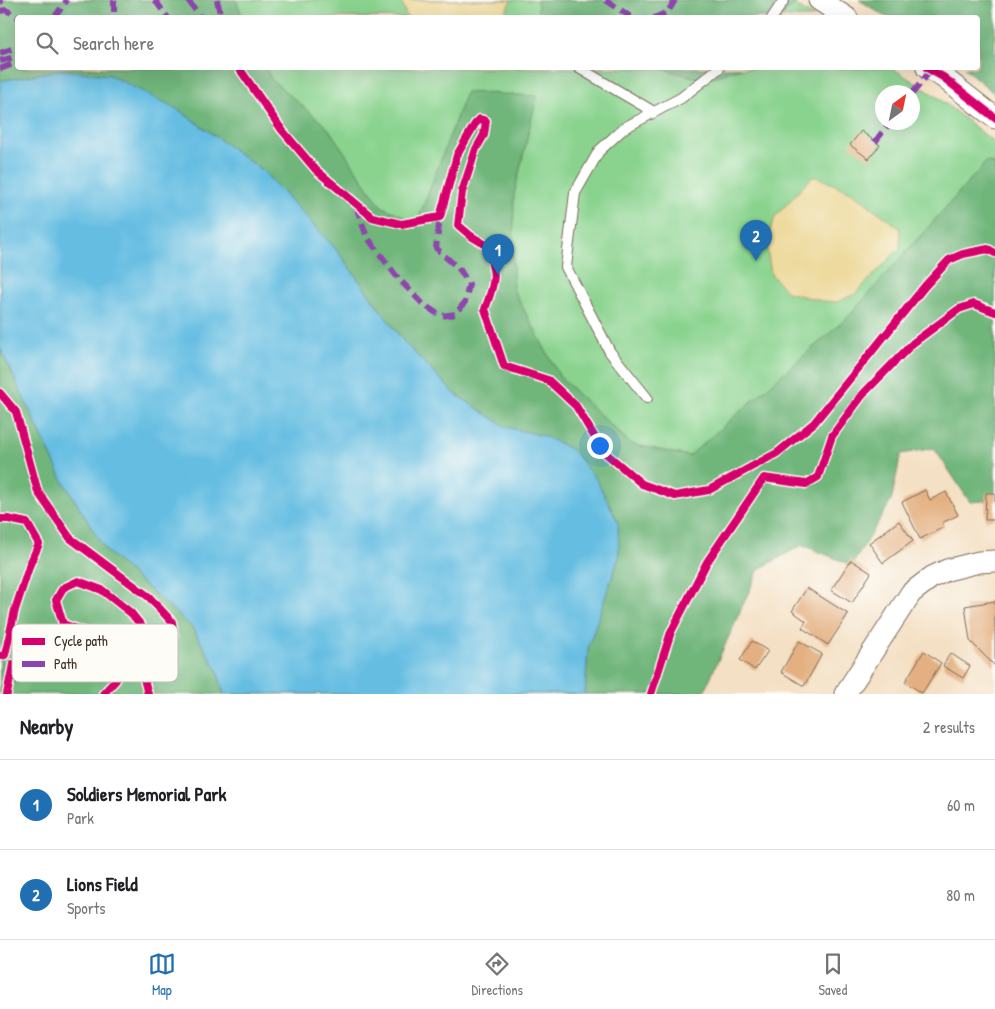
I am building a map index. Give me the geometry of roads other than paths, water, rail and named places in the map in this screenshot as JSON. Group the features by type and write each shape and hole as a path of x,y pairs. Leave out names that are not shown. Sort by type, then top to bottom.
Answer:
{"street":[{"path":"819,0 842,15"},
{"path":"931,70 943,77 995,118"},
{"path":"844,694 911,593 932,577 947,570 979,562 995,561"}],"lane":[{"path":"774,15 784,0"},
{"path":"582,70 654,112"},
{"path":"647,398 610,352 566,267 576,193 599,151 624,128 681,98 716,70"}],"water":[{"path":"61,70 110,75 179,110 263,171 335,248 404,342 454,393 506,427 544,436 571,449 596,479 618,522 619,557 588,648 585,694 224,694 217,670 192,627 106,551 62,479 0,348 0,81"}],"place":[{"name":"Lions Field","path":"756,261"},
{"name":"Soldiers Memorial Park","path":"498,275"}]}
